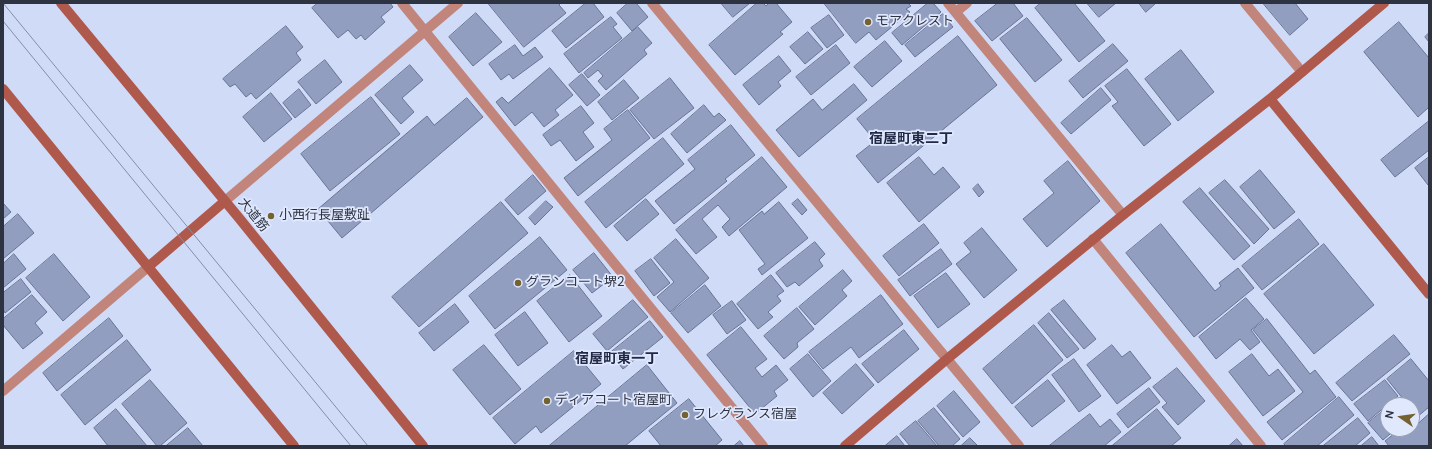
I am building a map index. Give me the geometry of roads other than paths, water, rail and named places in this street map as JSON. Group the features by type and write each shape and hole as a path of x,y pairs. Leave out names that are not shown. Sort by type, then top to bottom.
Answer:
{"street":[{"name":"大道筋","path":"61,3 225,201 423,446"},
{"path":"402,3 763,446"},
{"path":"3,391 424,30 458,3"},
{"path":"652,3 1019,446"},
{"path":"948,3 1123,215"},
{"path":"956,12 967,3"},
{"path":"1245,3 1302,72"},
{"path":"845,446 947,359 1093,239 1270,99 1384,3"},
{"path":"3,89 294,446"},
{"path":"1270,99 1429,294"},
{"path":"1093,239 1261,446"}],"tram line":[{"path":"3,3 368,446"},
{"path":"3,21 351,446"}],"place":[{"name":"モアクレスト","path":"868,22"},
{"name":"小西行長屋敷趾","path":"271,216"},
{"name":"グランコート堺2","path":"518,283"},
{"name":"ディアコート宿屋町","path":"547,401"},
{"name":"フレグランス宿屋","path":"685,415"}],"district":[{"name":"宿屋町東二丁","path":"911,139"},
{"name":"宿屋町東一丁","path":"617,359"}]}
